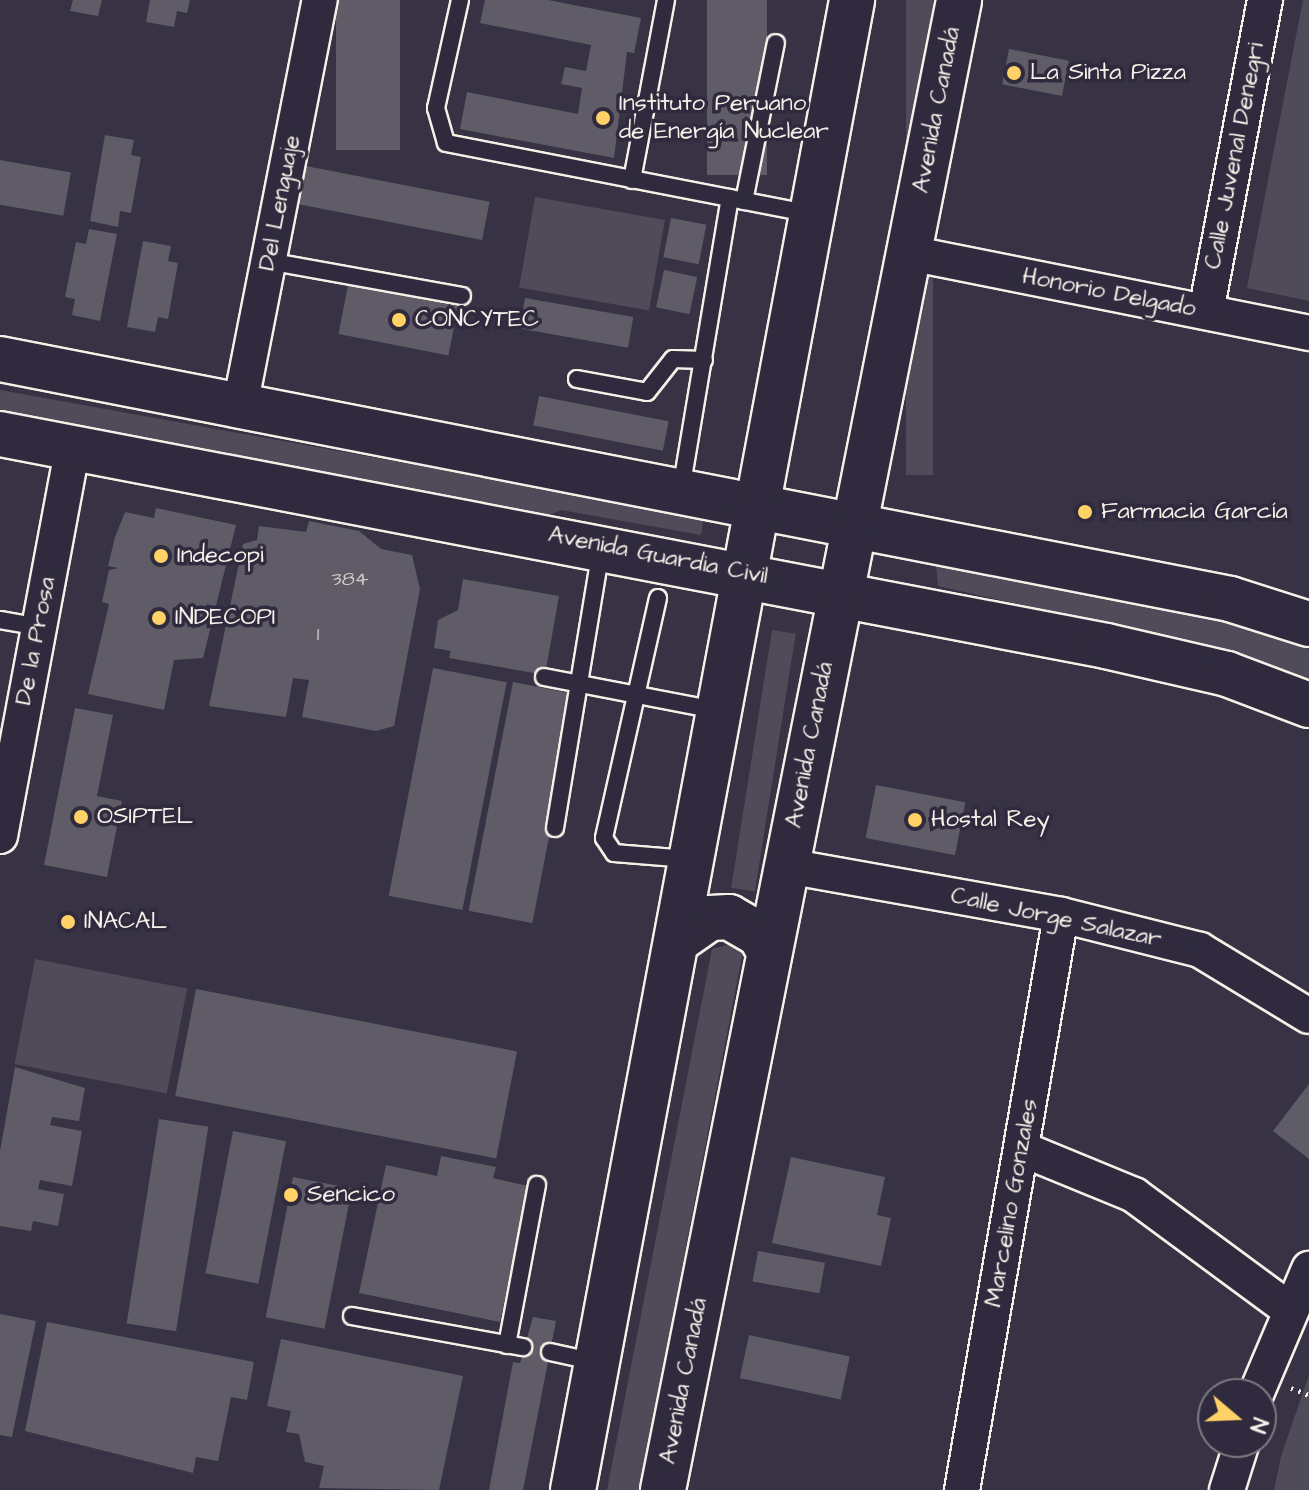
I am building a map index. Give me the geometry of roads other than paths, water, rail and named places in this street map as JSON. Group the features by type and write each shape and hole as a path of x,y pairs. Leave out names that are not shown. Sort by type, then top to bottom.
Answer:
{"main road":[{"path":"573,1490 681,938 852,0"},
{"name":"Avenida Canadá","path":"663,1490 851,530 959,0"},
{"path":"0,359 851,530 1230,599 1309,624"},
{"name":"Avenida Guardia Civil","path":"0,434 839,591 1227,674 1309,705"},
{"path":"681,938 702,922 729,917 760,935 769,951"}],"street":[{"name":"Del Lenguaje","path":"240,406 320,0"},
{"name":"Calle Juvenal Denegri","path":"1206,312 1265,0"},
{"name":"Honorio Delgado","path":"909,253 1309,333"},
{"name":"De la Prosa","path":"0,836 73,447"},
{"name":"Calle Jorge Salazar","path":"787,866 1061,915 1200,950 1309,1016"},
{"name":"Marcelino Gonzales","path":"962,1490 1061,915"},
{"path":"1022,1149 1134,1195 1287,1308"},
{"path":"1262,1378 1287,1308 1309,1269"},
{"path":"1227,1490 1237,1458"}],"lane":[{"path":"460,0 436,108 446,143 814,214"},
{"path":"632,180 666,0"},
{"path":"679,495 737,200 776,43"},
{"path":"268,261 462,296"},
{"path":"577,379 647,392 673,359 704,360"},
{"path":"555,828 602,545"},
{"path":"658,598 607,847 695,860"},
{"path":"0,620 39,627"},
{"path":"544,677 721,711"},
{"path":"352,1316 515,1346 537,1185"},
{"path":"550,1352 598,1362"}],"place":[{"name":"La Sinta Pizza","path":"1014,73"},
{"name":"Instituto Peruano de Energía Nuclear","path":"603,118"},
{"name":"CONCYTEC","path":"399,320"},
{"name":"Farmacia García","path":"1085,512"},
{"name":"Indecopi","path":"161,556"},
{"name":"INDECOPI","path":"159,618"},
{"name":"OSIPTEL","path":"81,817"},
{"name":"Hostal Rey","path":"915,820"},
{"name":"INACAL","path":"68,922"},
{"name":"Sencico","path":"291,1195"}]}
